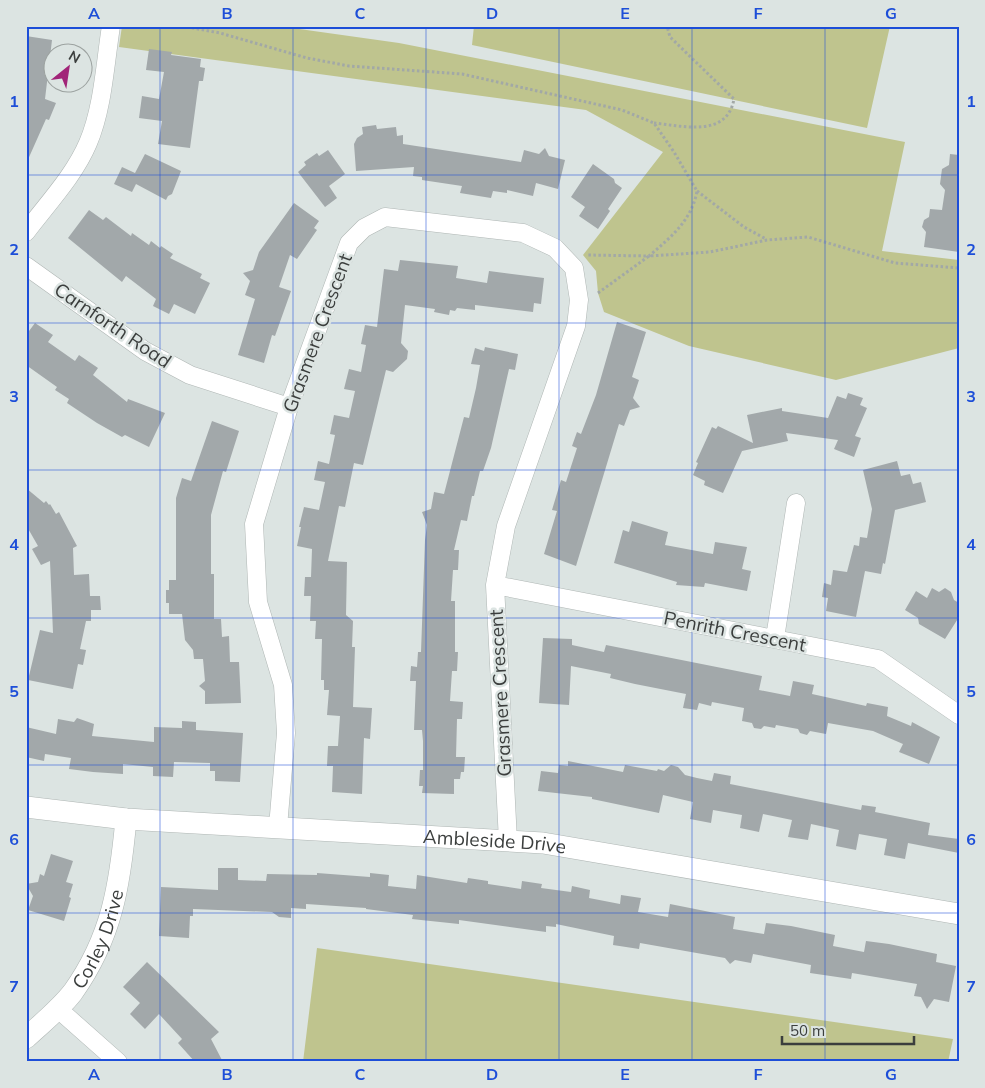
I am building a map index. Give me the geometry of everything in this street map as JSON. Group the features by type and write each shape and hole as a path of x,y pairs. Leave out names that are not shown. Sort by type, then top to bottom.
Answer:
{"street":[{"path":"26,232 75,166 88,144 97,112 111,26"},
{"name":"Grasmere Crescent","path":"278,827 286,732 283,685 258,602 254,524 289,407 349,243 364,228 384,217 523,233 554,248 574,268 579,300 576,326 506,526 495,585 508,841"},
{"name":"Carnforth Road","path":"26,266 145,351 190,375 289,407"},
{"path":"775,638 796,503"},
{"name":"Penrith Crescent","path":"495,585 878,659 959,715"},
{"name":"Ambleside Drive","path":"26,807 126,820 542,843 959,914"},
{"name":"Corley Drive","path":"26,1038 72,994 86,972 110,922 120,879 126,820"},
{"path":"57,1008 118,1062"}],"path":[{"path":"182,26 220,33 307,58 349,66 462,74 622,110 654,123 695,128 719,124 732,108 734,98 670,37 667,26"},
{"path":"654,123 697,191 744,227 767,240"},
{"path":"598,294 649,256 686,221 695,202 697,191"},
{"path":"583,254 649,256 710,252 767,240 808,237 895,263 959,268"}],"green space":[{"path":"122,26 278,26 399,43 905,142 882,251 959,260 959,348 836,380 689,346 604,312 598,293 596,271 583,255 663,152 586,110 119,47"},
{"path":"474,26 890,26 867,128 472,45"},
{"path":"317,948 953,1039 948,1062 303,1062"}],"building":[{"path":"26,36 52,40 52,42 42,42 42,92 46,92 45,99 56,103 49,120 46,119 26,164"},
{"path":"149,49 172,52 171,55 201,59 200,67 205,68 203,81 199,81 190,148 158,144 162,121 139,118 142,96 159,99 164,72 146,70"},
{"path":"376,125 377,129 396,127 397,136 403,135 403,144 521,162 524,150 539,154 545,148 549,156 565,160 558,189 536,183 533,196 507,190 507,193 493,191 491,198 460,193 462,186 422,180 422,177 413,176 414,167 356,171 354,144 357,138 363,134 362,127"},
{"path":"328,150 345,174 329,186 337,198 325,207 298,172 306,165 304,162 317,153 319,156"},
{"path":"145,154 181,171 172,194 166,200 136,184 132,192 114,184 122,167 135,173"},
{"path":"950,154 959,155 959,252 924,247 926,232 922,227 924,220 929,217 930,209 942,210 945,190 940,184 942,169 949,165"},
{"path":"593,164 614,179 615,183 622,188 598,229 579,216 585,207 571,197"},
{"path":"294,203 319,221 314,228 317,230 297,259 290,255 279,287 291,291 275,336 272,335 264,363 238,355 255,299 245,295 250,281 243,273 253,270 259,252"},
{"path":"89,210 103,220 106,217 131,236 132,233 149,245 151,241 160,248 161,246 173,254 170,258 202,274 200,278 210,283 195,314 174,304 169,314 153,306 156,299 126,276 122,282 68,238"},
{"path":"400,260 458,266 456,278 487,283 489,271 544,278 541,304 534,303 533,312 475,305 475,310 457,308 455,311 450,310 449,315 434,312 435,309 405,305 401,343 408,351 407,359 393,372 386,370 363,465 354,463 345,507 339,506 328,561 347,562 346,615 353,621 352,647 355,647 353,707 372,708 370,739 364,738 362,794 332,792 333,766 327,766 328,746 338,746 340,716 327,715 329,690 324,690 324,680 321,680 322,639 315,639 316,621 310,621 311,596 304,596 305,577 311,577 312,549 297,546 301,527 299,527 304,507 319,510 325,482 314,480 318,461 329,464 335,435 330,434 334,415 349,418 355,391 344,389 349,369 361,372 366,345 361,344 365,325 377,327 384,269 398,271"},
{"path":"617,322 646,332 632,377 639,380 633,398 640,407 630,410 624,426 619,424 576,566 544,554 557,511 552,510 561,480 566,482 577,448 572,446 577,432 581,434 596,395"},
{"path":"35,323 53,335 48,342 75,361 79,355 98,368 93,375 127,402 128,399 165,413 149,447 125,435 122,437 67,403 69,399 55,390 57,387 26,365 26,335"},
{"path":"485,347 518,354 515,370 509,369 491,448 483,471 480,471 467,521 461,520 454,550 459,550 458,570 453,570 451,601 455,601 455,652 458,652 457,671 452,671 450,701 463,702 462,719 457,719 456,757 465,757 464,772 461,772 460,779 454,779 454,794 422,793 423,786 419,786 420,770 423,770 422,730 414,730 416,681 410,681 411,666 417,667 418,652 421,652 427,525 422,512 431,509 434,492 444,494 464,417 469,418 476,388 480,365 471,364 475,348 484,351"},
{"path":"848,393 863,398 860,405 867,408 855,436 861,438 854,457 834,449 838,440 786,433 788,441 742,451 723,493 704,485 705,481 693,475 698,463 696,462 712,427 716,429 718,426 753,443 747,415 782,408 782,411 828,418 837,396 846,399"},
{"path":"212,421 239,431 226,472 223,471 211,515 211,574 214,574 214,619 221,619 222,637 229,636 230,662 239,662 241,703 205,704 205,691 199,686 205,681 203,659 194,659 193,650 185,640 182,614 169,614 169,603 166,603 166,590 169,590 169,580 176,580 176,498 182,478 191,481"},
{"path":"897,461 901,476 910,474 913,484 921,482 926,502 895,510 885,564 883,563 881,574 865,571 856,617 826,611 828,598 822,597 824,583 831,585 833,570 847,572 854,545 859,546 860,537 867,538 872,509 863,470"},
{"path":"26,488 44,503 46,501 50,504 56,514 59,512 77,546 73,548 74,575 89,574 90,596 100,596 101,610 91,610 91,621 86,621 80,649 86,650 83,665 78,664 73,689 28,680 40,630 53,633 50,561 41,565 32,549 38,546 26,525"},
{"path":"632,521 668,532 665,545 713,554 715,542 747,547 742,569 751,571 747,591 705,583 704,587 676,585 677,582 614,563 623,530 629,532"},
{"path":"932,588 939,592 945,588 951,592 954,600 959,603 959,617 945,639 919,624 918,618 905,610 916,591 927,598"},
{"path":"543,638 572,639 572,645 604,652 606,645 762,676 759,690 790,696 793,681 814,685 812,694 866,706 867,703 888,707 887,716 911,726 912,722 940,737 929,764 899,752 903,744 873,731 828,723 826,734 810,731 807,735 800,733 798,729 776,725 775,728 764,726 761,729 754,728 752,723 742,721 744,708 712,702 711,706 699,703 697,710 683,708 686,694 610,678 611,674 571,666 569,705 539,703"},
{"path":"77,718 94,724 92,736 154,742 154,727 182,728 182,721 196,722 196,730 243,733 240,782 215,781 215,771 210,771 210,763 174,762 173,777 153,776 153,767 123,764 123,774 93,772 69,769 71,758 45,754 44,761 26,757 26,727 56,734 58,719 74,722"},
{"path":"568,761 623,772 625,765 664,771 671,765 678,767 685,775 697,778 712,781 714,773 731,776 730,784 861,810 862,805 876,807 875,812 930,823 928,835 959,839 959,853 908,843 905,859 884,855 887,839 859,834 856,850 836,846 839,830 811,824 808,840 788,837 792,820 763,814 759,832 740,828 742,815 713,810 711,823 690,819 693,802 663,795 659,813 592,799 592,797 538,791 541,771 558,773 559,765 568,766"},
{"path":"51,854 73,861 66,882 73,884 64,921 28,910 33,896 26,884 38,882 40,874 44,876"},
{"path":"218,868 238,868 238,880 266,881 267,874 317,875 317,873 370,877 370,873 389,875 388,886 416,889 417,875 467,883 468,878 488,881 488,884 521,889 522,881 542,884 541,888 571,892 572,886 590,890 589,898 620,904 621,895 641,898 638,912 668,917 670,904 735,917 733,929 764,934 766,923 791,926 835,935 833,946 864,952 866,941 889,944 937,954 936,962 956,966 949,1002 934,999 927,1009 921,997 914,996 917,984 852,973 851,979 810,973 811,965 753,954 751,963 735,960 730,964 725,958 640,943 639,949 613,945 614,936 556,924 556,927 546,926 546,932 459,920 459,924 412,919 413,915 366,908 306,904 306,909 291,908 291,918 279,917 272,912 193,909 193,916 190,916 189,938 159,936 161,887 218,890"},
{"path":"147,962 219,1032 211,1039 223,1062 195,1062 178,1043 182,1039 159,1014 145,1029 130,1014 140,1003 123,987"}]}
